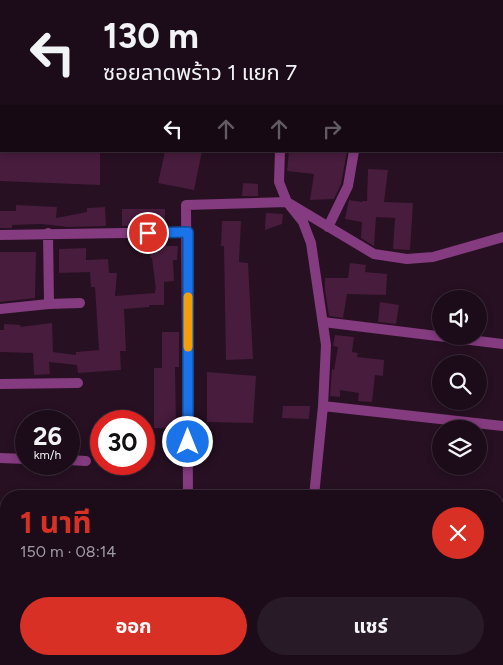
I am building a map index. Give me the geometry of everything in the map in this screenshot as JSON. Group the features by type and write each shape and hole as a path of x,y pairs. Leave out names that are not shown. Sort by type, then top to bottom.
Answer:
{"street":[{"path":"280,152 280,182 286,202 303,222 311,243 326,345 323,406 315,490"},
{"path":"328,227 348,186 354,152"},
{"path":"188,490 188,232 186,206 286,202 374,254 407,259 433,257 503,237"},
{"path":"0,235 188,232"},
{"path":"48,233 49,304"},
{"path":"0,309 80,303"},
{"path":"323,322 503,344"},
{"path":"0,384 78,384"},
{"path":"323,406 503,426"},
{"path":"0,458 15,459"},
{"path":"80,461 86,461"}],"building":[{"path":"0,152 100,152 100,185 0,181"},
{"path":"165,152 202,152 194,190 158,183"},
{"path":"289,152 347,152 341,184 334,199 310,200 314,174 287,171"},
{"path":"368,169 388,170 384,202 413,203 410,250 393,249 395,218 376,217 374,246 361,238 362,222 345,219 349,200 367,201"},
{"path":"243,183 258,184 258,196 242,196"},
{"path":"16,205 57,207 56,218 87,212 87,208 105,207 106,226 68,227 41,224 12,225 12,228 0,228 0,211 16,211"},
{"path":"122,209 165,209 165,225 122,226"},
{"path":"266,213 283,214 282,224 265,230"},
{"path":"222,221 241,221 239,262 248,263 253,359 226,360 224,246 221,246"},
{"path":"153,239 165,239 165,246 178,246 177,260 173,260 174,281 164,282 164,305 124,309 126,351 120,351 121,370 78,373 77,365 49,362 50,374 34,375 33,353 0,352 0,330 4,330 4,324 21,325 20,327 52,323 53,352 76,355 76,352 99,350 95,287 91,287 90,272 59,273 59,249 86,248 86,260 108,259 109,273 117,273 115,296 155,293 152,258 150,258"},
{"path":"0,252 36,252 35,298 0,302"},
{"path":"350,263 366,265 365,272 387,274 386,295 347,294 343,318 329,316 325,278 348,278"},
{"path":"380,302 399,305 396,324 378,322"},
{"path":"162,332 179,332 179,367 175,367 176,428 155,428 154,368 162,368"},
{"path":"335,335 354,337 352,352 358,353 357,357 384,360 383,376 375,375 372,402 358,401 359,393 340,390 340,397 330,396 332,369 334,370 338,347 333,346"},
{"path":"207,372 256,376 253,423 207,422"},
{"path":"283,406 310,406 309,419 282,418"}],"slow traffic":[{"path":"188,297 188,347"}],"route":[{"path":"148,233 188,232 188,442"}]}
